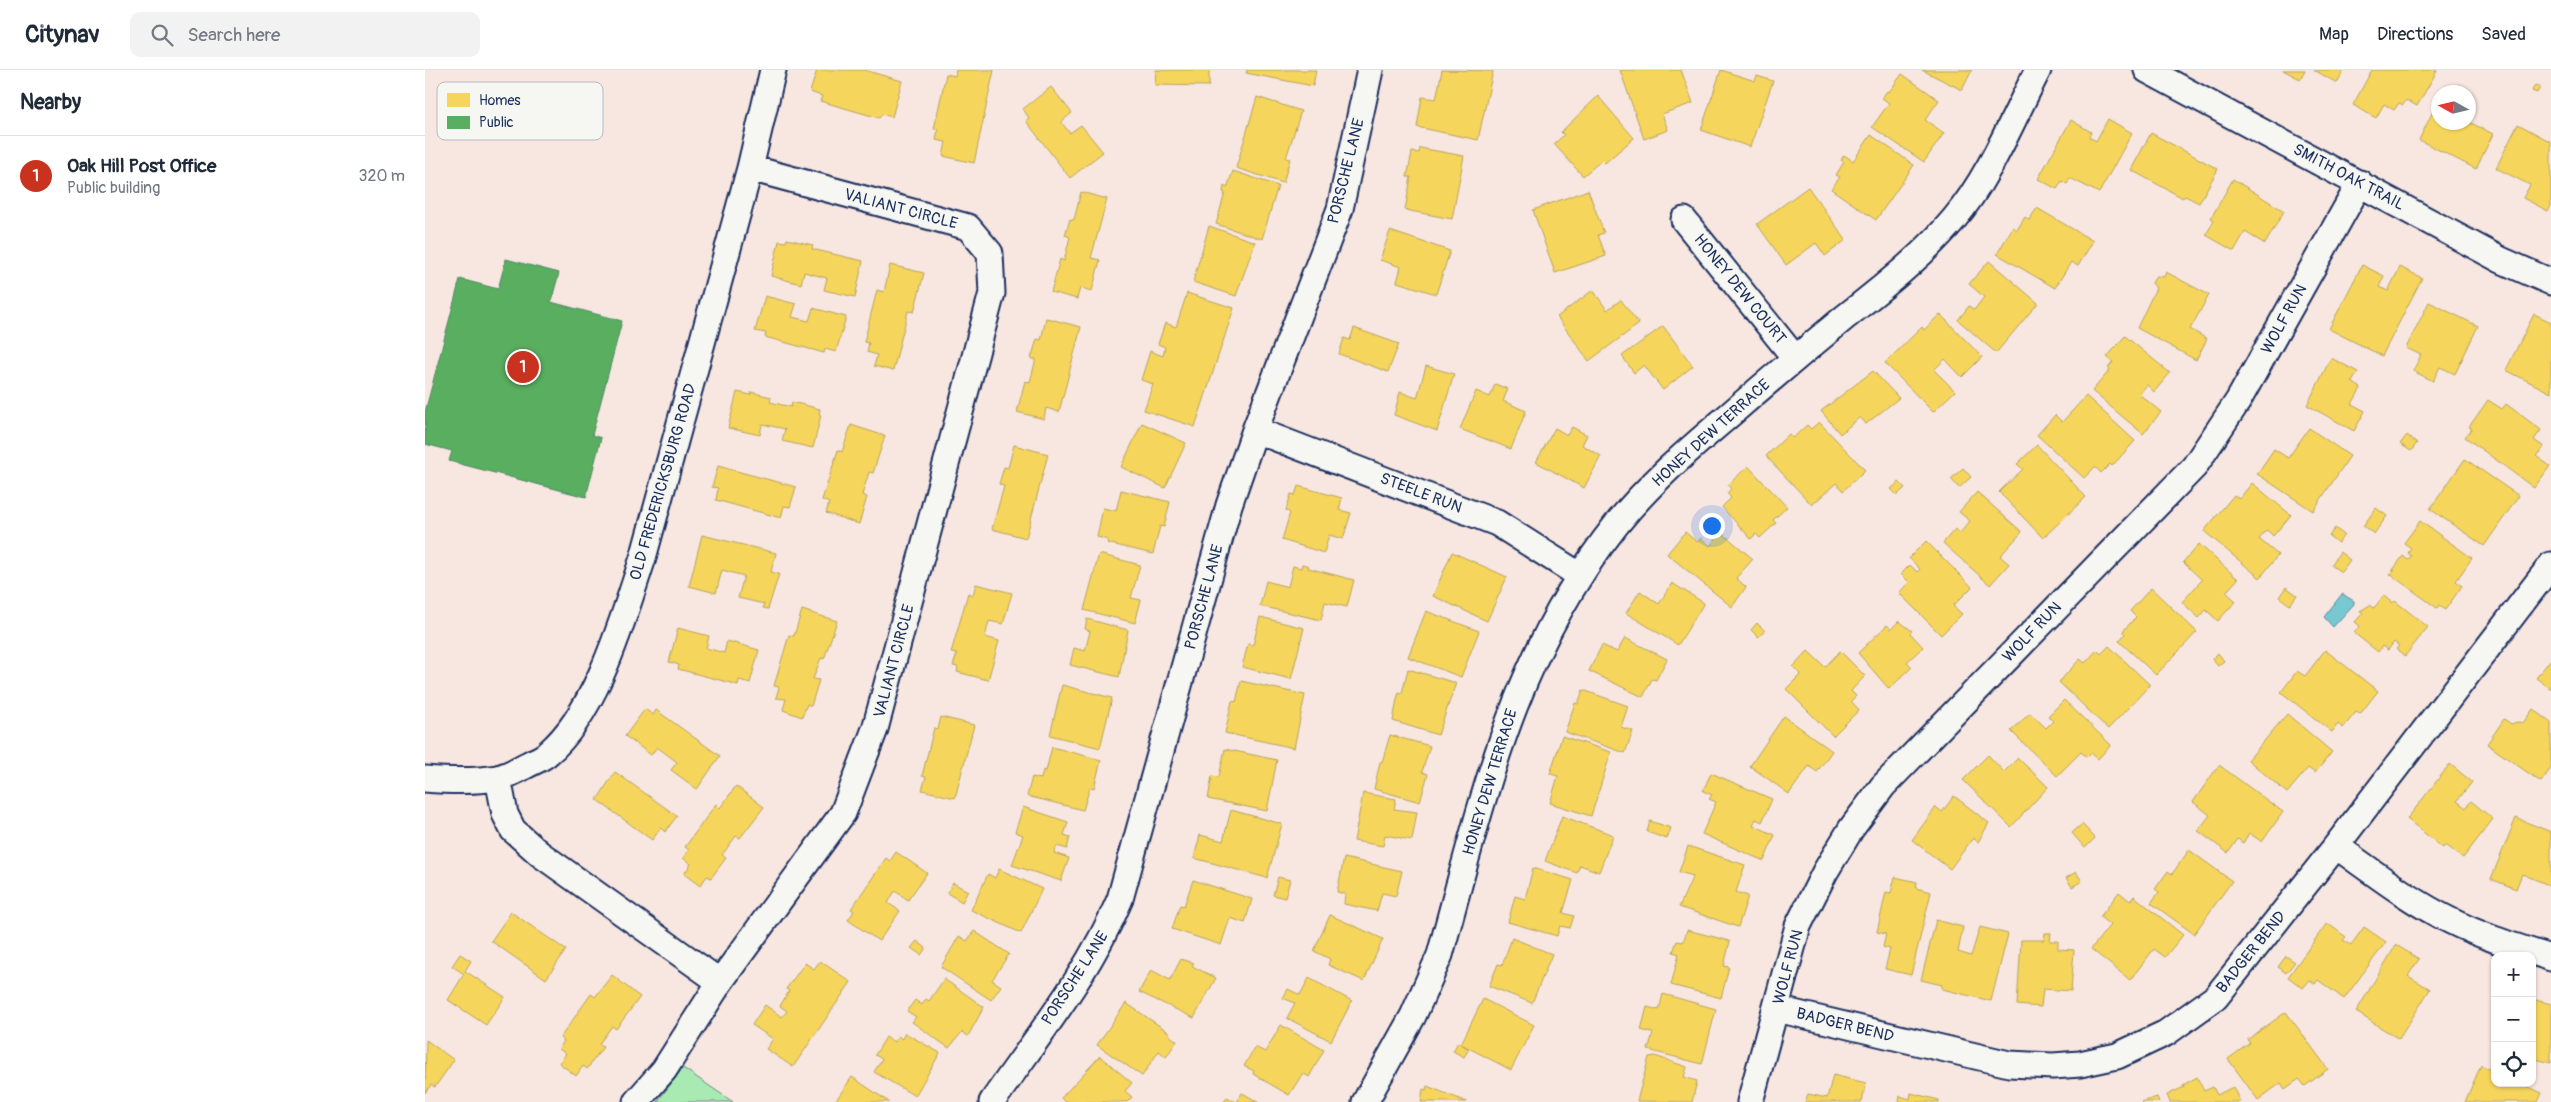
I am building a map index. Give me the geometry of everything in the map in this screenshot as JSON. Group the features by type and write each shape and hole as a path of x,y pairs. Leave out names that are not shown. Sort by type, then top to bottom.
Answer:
{"street":[{"name":"OLD FREDERICKSBURG ROAD","path":"425,779 452,781 498,778 547,754 575,723 592,695 627,607 643,558 750,168 773,70"},
{"name":"PORSCHE LANE","path":"992,1102 1105,935 1120,899 1229,505 1255,430 1340,209 1370,70"},
{"name":"HONEY DEW TERRACE","path":"1365,1102 1429,985 1440,955 1499,744 1518,694 1544,637 1579,575 1618,523 1673,464 1795,358 1918,257 1956,216 1984,174 2038,70"},
{"name":"SMITH OAK TRAIL","path":"2147,70 2501,260 2551,282"},
{"name":"VALIANT CIRCLE","path":"636,1102 664,1070 720,982 843,813 875,729 992,294 991,253 967,227 750,168"},
{"name":"WOLF RUN","path":"1750,1102 1777,1009 1798,926 1825,872 1851,829 1883,786 2193,467 2238,401 2360,183"},
{"name":"HONEY DEW COURT","path":"1684,220 1795,358"},
{"name":"STEELE RUN","path":"1255,430 1497,523 1579,575"},
{"name":"BADGER BEND","path":"1777,1009 2009,1064 2053,1066 2080,1064 2117,1056 2166,1033 2216,996 2336,846 2551,565"},
{"path":"498,778 505,814 513,830 540,854 720,982"},
{"path":"2336,846 2418,903 2450,921 2485,936 2551,958"}],"green space":[{"path":"683,1068 733,1102 657,1102"}],"water":[{"path":"2342,594 2354,601 2354,604 2333,627 2324,617"}],"building: Homes":[{"path":"817,70 864,70 902,81 892,117 882,114 879,118 820,101 822,96 810,92"},
{"path":"956,70 994,70 974,163 943,156 946,142 936,140 938,129 934,129 946,74 955,76"},
{"path":"1156,70 1209,70 1209,86 1155,85"},
{"path":"1247,70 1316,70 1313,86 1246,73"},
{"path":"1442,70 1493,71 1478,140 1417,127 1422,97 1436,99"},
{"path":"1620,70 1681,70 1693,103 1662,114 1668,130 1644,139"},
{"path":"1721,70 1755,81 1757,76 1773,81 1750,147 1701,130"},
{"path":"1922,70 1972,70 1962,90"},
{"path":"2283,70 2305,70 2300,79"},
{"path":"2314,70 2344,70 2337,83"},
{"path":"2372,70 2437,71 2417,106 2406,100 2403,105 2399,103 2394,110 2384,104 2376,118 2353,105"},
{"path":"1902,74 1939,100 1925,120 1944,133 1924,162 1872,127 1889,103 1882,98 1887,91 1889,92"},
{"path":"2535,85 2540,87 2537,93 2532,91"},
{"path":"1051,87 1072,113 1061,122 1070,133 1081,125 1103,152 1070,178 1026,121 1029,118 1023,109"},
{"path":"1598,96 1634,138 1605,163 1602,160 1583,176 1554,144 1564,135 1561,132"},
{"path":"1257,97 1301,111 1286,158 1290,159 1283,183 1236,168"},
{"path":"2431,115 2431,130 2476,130 2476,126 2493,134 2476,169 2419,140"},
{"path":"2108,119 2132,133 2099,193 2070,178 2067,184 2062,181 2057,189 2038,179 2071,120 2091,132 2089,137 2096,141"},
{"path":"2518,124 2551,142 2551,206 2548,211 2523,198 2530,185 2496,168"},
{"path":"2151,133 2218,169 2199,203 2185,196 2183,198 2131,170"},
{"path":"1871,135 1914,165 1876,220 1831,189 1840,177 1836,175 1844,162 1841,160 1844,155 1853,161"},
{"path":"1420,148 1464,156 1452,219 1405,210 1411,177 1407,177 1412,152 1419,153"},
{"path":"1233,171 1278,186 1262,239 1216,224 1225,193 1223,192 1224,186 1227,188"},
{"path":"2233,179 2284,211 2265,244 2245,232 2234,251 2206,235 2214,220 2211,218"},
{"path":"1808,187 1846,240 1825,256 1816,243 1786,265 1757,224"},
{"path":"1588,190 1604,233 1598,235 1606,256 1555,273 1533,210"},
{"path":"1081,192 1107,199 1091,258 1100,260 1092,291 1080,288 1077,299 1051,292 1060,259 1064,261 1070,237 1065,235 1070,219 1074,220"},
{"path":"2037,208 2093,241 2078,266 2071,262 2055,288 1997,254 2013,227 2017,230 2025,217 2029,220"},
{"path":"1209,226 1255,242 1236,296 1193,282"},
{"path":"1390,231 1450,251 1436,294 1397,282 1401,267 1380,260"},
{"path":"787,239 813,245 812,249 863,261 855,297 824,290 827,278 804,272 801,284 771,276 779,241 786,242"},
{"path":"1989,261 2038,303 1996,353 1958,320 1969,306 1974,310 1984,297 1969,284"},
{"path":"890,265 924,273 914,312 908,311 893,371 874,366 877,355 867,352 869,343 864,342 877,290 884,292"},
{"path":"2362,265 2384,276 2379,287 2388,291 2400,267 2422,278 2382,356 2329,329"},
{"path":"2166,272 2209,295 2190,329 2207,339 2196,360 2137,328 2156,288 2152,283 2156,276 2164,277"},
{"path":"1593,290 1607,310 1621,300 1639,324 1589,361 1557,317"},
{"path":"1187,293 1234,308 1195,427 1144,410 1153,384 1141,380 1150,351 1163,356 1165,347 1158,344 1165,323 1176,327"},
{"path":"765,296 796,304 792,317 809,321 813,308 846,317 836,352 825,349 824,353 765,337 766,333 755,331"},
{"path":"2429,302 2478,326 2455,374 2440,367 2433,381 2413,371 2421,355 2406,348"},
{"path":"1940,314 1982,357 1962,377 1945,359 1934,370 1955,391 1933,412 1885,363 1922,327 1924,330"},
{"path":"2534,314 2551,322 2551,393 2506,370"},
{"path":"1046,318 1081,327 1059,412 1046,408 1044,419 1017,412 1025,381 1030,382 1036,359 1031,359 1037,339 1041,340"},
{"path":"1663,326 1693,366 1663,390 1644,365 1634,373 1622,356"},
{"path":"1354,328 1399,344 1388,372 1339,354 1344,338 1350,340"},
{"path":"2125,336 2170,373 2154,392 2147,385 2139,394 2161,412 2143,434 2092,391 2110,370 2108,368 2113,362 2107,357"},
{"path":"2331,358 2358,372 2352,382 2361,388 2352,404 2365,411 2354,431 2307,405"},
{"path":"1426,366 1454,374 1437,431 1394,415 1400,392 1417,398"},
{"path":"1873,371 1899,398 1866,424 1860,417 1840,434 1821,411"},
{"path":"1495,384 1508,389 1503,401 1526,411 1511,449 1460,429 1476,391 1490,397"},
{"path":"737,392 751,395 751,392 771,397 770,402 791,407 792,402 820,409 819,414 821,415 813,448 782,441 785,429 762,424 760,435 728,428"},
{"path":"2086,396 2135,441 2112,466 2110,464 2101,473 2095,467 2084,478 2037,435 2055,415 2062,422"},
{"path":"2488,400 2502,409 2506,404 2541,430 2534,440 2544,447 2536,456 2550,466 2534,488 2465,437 2472,429 2469,427"},
{"path":"1819,422 1865,470 1843,491 1836,483 1812,505 1766,456 1789,434 1793,438 1807,425 1811,429"},
{"path":"1142,423 1186,443 1165,488 1121,467"},
{"path":"851,425 885,436 873,473 869,472 862,495 867,497 859,524 826,513 829,503 822,500 838,450 842,452"},
{"path":"1572,427 1587,435 1582,445 1601,456 1584,488 1536,462 1555,428 1567,435"},
{"path":"2309,428 2350,456 2313,511 2257,474 2274,449 2288,458"},
{"path":"2407,435 2417,443 2411,451 2400,444"},
{"path":"1014,445 1048,454 1026,538 992,529 1004,486 999,484 1004,467 1008,468"},
{"path":"2037,445 2086,497 2043,538 1999,492 2023,469 2017,464"},
{"path":"2465,459 2519,496 2484,546 2430,509"},
{"path":"718,466 796,487 790,507 784,506 781,518 716,500 718,488 712,487"},
{"path":"1748,466 1787,507 1773,520 1776,523 1760,538 1756,534 1751,539 1722,507 1731,498 1727,493 1731,489 1728,485"},
{"path":"1963,468 1971,477 1959,488 1951,479"},
{"path":"1899,482 1905,488 1897,495 1891,489"},
{"path":"2252,483 2291,515 2273,536 2267,530 2259,539 2278,555 2260,578 2204,531 2234,495 2239,499"},
{"path":"1298,486 1342,498 1339,510 1351,513 1343,539 1329,535 1324,553 1282,540 1290,513 1286,510 1291,494 1295,495"},
{"path":"1121,490 1170,502 1164,527 1160,526 1153,554 1107,543 1108,540 1097,537 1103,508 1116,511"},
{"path":"1977,492 2022,532 2000,556 2009,564 1990,585 1943,543 1955,529 1960,533 1970,521 1959,512"},
{"path":"2376,508 2387,516 2374,534 2363,526"},
{"path":"2420,521 2472,558 2456,581 2462,586 2445,610 2439,605 2437,608 2390,574 2403,556 2408,560 2411,556 2408,553 2411,548 2404,543"},
{"path":"2335,528 2344,535 2338,543 2329,536"},
{"path":"1685,532 1697,542 1701,538 1710,546 1721,532 1753,559 1736,578 1746,587 1732,607 1667,554"},
{"path":"702,535 776,553 771,572 779,574 768,609 763,608 764,604 738,598 744,576 722,570 716,593 689,586"},
{"path":"1926,541 1972,587 1953,606 1962,614 1941,635 1899,593 1909,582 1901,574 1910,565 1917,572 1920,569 1909,558"},
{"path":"2199,544 2238,579 2226,592 2236,601 2218,621 2206,610 2199,618 2182,602 2202,580 2183,562"},
{"path":"1452,552 1507,577 1487,621 1433,596"},
{"path":"2340,552 2350,560 2341,572 2331,565"},
{"path":"1099,554 1140,565 1131,598 1141,600 1135,623 1084,610"},
{"path":"1302,564 1309,566 1308,568 1354,580 1347,607 1325,602 1321,620 1260,606 1266,581 1288,587 1293,566 1301,568"},
{"path":"1672,583 1704,603 1678,645 1626,613 1640,591 1659,604"},
{"path":"976,584 1012,593 1003,624 989,621 985,637 999,641 988,680 957,672 958,667 953,666 957,654 951,653 968,593 973,595"},
{"path":"2286,587 2297,595 2290,605 2279,597"},
{"path":"2151,588 2197,632 2156,675 2119,641 2125,634 2123,631 2136,617 2130,611"},
{"path":"2384,595 2393,603 2395,601 2428,627 2405,656 2396,649 2399,646 2394,642 2388,650 2382,646 2378,652 2354,633 2360,626 2355,622 2363,613 2360,611 2370,605 2374,608"},
{"path":"802,610 837,621 824,659 821,658 813,679 819,680 811,706 807,704 802,717 783,710 786,699 776,698 779,687 774,686 789,635 794,636"},
{"path":"1426,611 1479,631 1461,677 1408,657"},
{"path":"1260,617 1304,628 1291,679 1242,667 1248,644 1253,645"},
{"path":"1087,619 1128,630 1119,677 1070,665 1074,648 1085,651 1090,631 1085,629"},
{"path":"1899,621 1912,631 1910,633 1923,647 1907,662 1912,667 1889,689 1858,653 1887,625 1891,629"},
{"path":"1757,623 1765,631 1758,637 1751,630"},
{"path":"678,628 709,636 706,648 724,653 727,641 759,650 750,683 739,680 738,685 678,669 679,665 669,662"},
{"path":"1625,638 1667,659 1656,680 1652,679 1643,697 1589,671 1602,645 1617,652"},
{"path":"2109,646 2150,685 2108,729 2059,682 2080,659 2085,663 2097,650 2101,654"},
{"path":"2325,650 2378,691 2360,714 2356,712 2343,728 2338,724 2332,732 2281,692 2297,671 2305,676"},
{"path":"1808,651 1825,667 1840,651 1865,676 1851,691 1856,696 1851,701 1859,710 1833,736 1786,689 1801,674 1793,667"},
{"path":"2218,653 2224,661 2218,666 2212,659"},
{"path":"2551,659 2551,689 2536,678"},
{"path":"1408,669 1456,683 1438,735 1393,721 1399,692 1402,693"},
{"path":"1241,681 1305,695 1294,748 1225,733 1232,701 1236,702"},
{"path":"1062,685 1112,698 1100,748 1050,735"},
{"path":"1583,690 1628,706 1621,727 1633,731 1625,753 1565,732 1575,703 1578,704"},
{"path":"2064,700 2111,745 2098,759 2091,753 2087,757 2081,752 2057,776 2011,731 2030,713 2046,728 2053,721 2048,716"},
{"path":"645,709 653,715 656,710 720,756 697,789 671,770 677,762 657,747 651,755 625,736"},
{"path":"2533,709 2551,722 2551,768 2541,782 2487,744 2504,719 2511,724 2523,723"},
{"path":"2287,714 2332,752 2315,773 2308,768 2287,793 2248,760"},
{"path":"1784,716 1832,751 1817,772 1809,766 1789,794 1750,766"},
{"path":"941,717 974,725 955,798 922,790 926,777 922,776 934,728 938,729"},
{"path":"1390,735 1430,746 1422,772 1428,774 1420,802 1374,789 1380,762 1382,762"},
{"path":"1562,736 1611,752 1591,816 1550,803 1558,776 1550,774"},
{"path":"1052,747 1101,760 1094,788 1090,787 1083,810 1027,796 1032,777 1041,779 1043,770 1046,771"},
{"path":"1225,749 1277,760 1267,811 1208,799 1212,776 1219,777"},
{"path":"1988,755 2004,772 2018,758 2048,787 2011,827 1963,780"},
{"path":"2450,764 2472,782 2457,801 2466,808 2471,801 2493,819 2463,858 2446,845 2443,848 2407,819"},
{"path":"2219,765 2283,812 2262,842 2249,833 2243,843 2238,839 2228,853 2198,831 2210,815 2193,802"},
{"path":"615,772 677,816 665,832 661,828 652,840 597,800"},
{"path":"1711,773 1772,799 1762,822 1756,819 1753,825 1775,835 1764,861 1702,834 1716,802 1709,799 1712,795 1703,791"},
{"path":"736,786 764,807 740,838 736,836 722,855 726,858 711,878 707,876 700,886 684,874 691,864 683,858 689,850 685,847 716,804 720,808"},
{"path":"1363,793 1396,799 1394,809 1417,812 1412,840 1385,835 1383,846 1354,841"},
{"path":"1954,796 1989,823 1978,842 1973,838 1950,869 1912,840 1936,807 1942,812"},
{"path":"1023,807 1068,822 1064,835 1070,837 1067,849 1057,846 1054,853 1069,858 1061,881 1012,865 1023,835 1015,832"},
{"path":"1231,810 1282,824 1267,878 1194,858 1200,835 1223,841"},
{"path":"1562,816 1613,835 1599,872 1580,865 1577,873 1545,861"},
{"path":"2516,818 2551,832 2551,886 2522,874 2516,889 2491,879"},
{"path":"1650,821 1671,828 1667,839 1647,832"},
{"path":"2082,824 2095,838 2085,848 2072,833"},
{"path":"1688,846 1745,865 1736,892 1748,896 1738,927 1679,907 1693,876 1679,872"},
{"path":"2189,850 2232,881 2194,934 2151,903 2159,892 2155,889 2168,871 2172,874"},
{"path":"896,852 927,873 908,900 895,891 888,903 900,911 879,941 848,920 854,911 851,909 886,858 890,861"},
{"path":"1344,858 1402,871 1396,896 1382,893 1377,911 1344,904 1345,894 1337,892"},
{"path":"1533,868 1573,880 1563,913 1574,916 1570,928 1560,926 1557,936 1508,922 1515,896 1525,899"},
{"path":"999,869 1042,889 1021,933 971,910 988,874 995,878"},
{"path":"2076,872 2082,881 2072,887 2066,878"},
{"path":"1278,877 1290,880 1285,898 1273,895"},
{"path":"1895,877 1917,882 1916,888 1931,892 1911,975 1885,969 1890,949 1883,947 1886,934 1877,932 1886,892 1891,893"},
{"path":"1193,880 1252,899 1245,923 1230,918 1221,945 1172,929 1180,905 1184,906"},
{"path":"953,883 968,891 962,902 947,893"},
{"path":"2119,892 2130,901 2134,896 2183,935 2165,957 2154,949 2130,980 2091,949 2110,925 2100,917"},
{"path":"511,912 566,950 546,979 491,941"},
{"path":"1330,915 1383,939 1364,981 1328,965 1330,959 1314,951"},
{"path":"1936,920 1963,927 1958,952 1971,956 1980,927 2008,934 1991,1001 1942,989 1942,985 1921,980"},
{"path":"2327,923 2346,937 2343,940 2351,945 2364,927 2386,942 2344,999 2318,980 2315,984 2310,980 2303,988 2288,977"},
{"path":"1687,930 1730,941 1724,966 1729,967 1721,998 1671,985 1679,954 1673,952 1677,941 1683,942"},
{"path":"974,931 1009,954 992,980 1001,986 991,1000 941,967 959,936 967,941"},
{"path":"2045,933 2051,933 2050,941 2058,941 2058,949 2074,950 2071,991 2043,989 2041,1007 2017,1005 2021,940 2044,940"},
{"path":"1512,938 1552,954 1532,1003 1489,986 1498,964 1502,965"},
{"path":"917,941 926,948 921,955 911,948"},
{"path":"2396,945 2419,959 2408,976 2430,989 2399,1039 2356,1012"},
{"path":"460,954 471,961 465,971 505,997 486,1025 448,1000 464,974 452,966"},
{"path":"2286,956 2295,962 2286,973 2278,967"},
{"path":"1181,959 1194,963 1192,966 1216,978 1194,1018 1139,992 1151,970 1170,980"},
{"path":"820,961 851,982 793,1067 766,1049 773,1039 752,1025 765,1005 782,1017 787,1011 780,1006 789,991 786,989 805,963 814,969"},
{"path":"612,975 640,997 616,1029 612,1026 599,1044 603,1047 587,1069 583,1066 576,1076 559,1063 566,1054 559,1049 564,1041 560,1038 591,994 595,997"},
{"path":"1309,978 1352,1001 1331,1041 1287,1018 1295,1003 1283,998 1288,989 1300,995"},
{"path":"944,979 984,1007 968,1036 962,1032 949,1048 912,1022 916,1017 907,1011 915,1000 922,1005 926,999 929,1001"},
{"path":"1663,994 1716,1009 1702,1064 1648,1050 1653,1033 1641,1030 1647,1007 1659,1010"},
{"path":"1483,999 1534,1025 1511,1070 1461,1044"},
{"path":"2536,1000 2551,1004 2551,1063 2536,1059"},
{"path":"1126,1003 1170,1033 1169,1035 1177,1041 1166,1057 1159,1051 1142,1076 1097,1045"},
{"path":"2286,1012 2328,1069 2305,1086 2299,1079 2285,1089 2281,1083 2258,1100 2228,1059 2250,1043 2247,1040"},
{"path":"1281,1025 1324,1050 1309,1077 1303,1073 1289,1095 1253,1074 1254,1071 1244,1066 1255,1047 1265,1052"},
{"path":"905,1033 940,1053 915,1096 874,1072 882,1059 875,1055 886,1037 894,1042 898,1036 902,1039"},
{"path":"426,1040 454,1060 435,1087 431,1085 425,1093"},
{"path":"1458,1042 1469,1049 1464,1057 1453,1051"},
{"path":"1100,1056 1132,1083 1125,1091 1132,1097 1127,1102 1065,1102 1061,1098"},
{"path":"1655,1056 1687,1067 1684,1077 1697,1081 1692,1102 1637,1101 1649,1057"},
{"path":"2481,1065 2491,1070 2491,1087 2529,1087 2542,1093 2538,1102 2465,1102"},
{"path":"1833,1075 1866,1083 1862,1102 1805,1102 1808,1094 1827,1098"},
{"path":"852,1077 889,1102 839,1102 836,1100"},
{"path":"2197,1077 2204,1091 2213,1087 2217,1095 2233,1087 2240,1102 2170,1102 2167,1095 2184,1087 2183,1085"},
{"path":"1427,1086 1467,1102 1421,1102 1423,1089 1426,1090"},
{"path":"1242,1093 1246,1095 1258,1102 1237,1102"},
{"path":"1911,1093 1939,1100 1939,1102 1899,1102 1900,1096 1910,1099"},
{"path":"1227,1097 1236,1102 1224,1102"},
{"path":"2157,1097 2159,1102 2141,1102"}],"building: Public":[{"path":"506,259 559,273 551,302 622,321 592,435 601,438 586,497 449,461 452,451 425,444 425,412 460,279 498,289"}],"place":[{"name":"Oak Hill Post Office","path":"523,367"}]}
